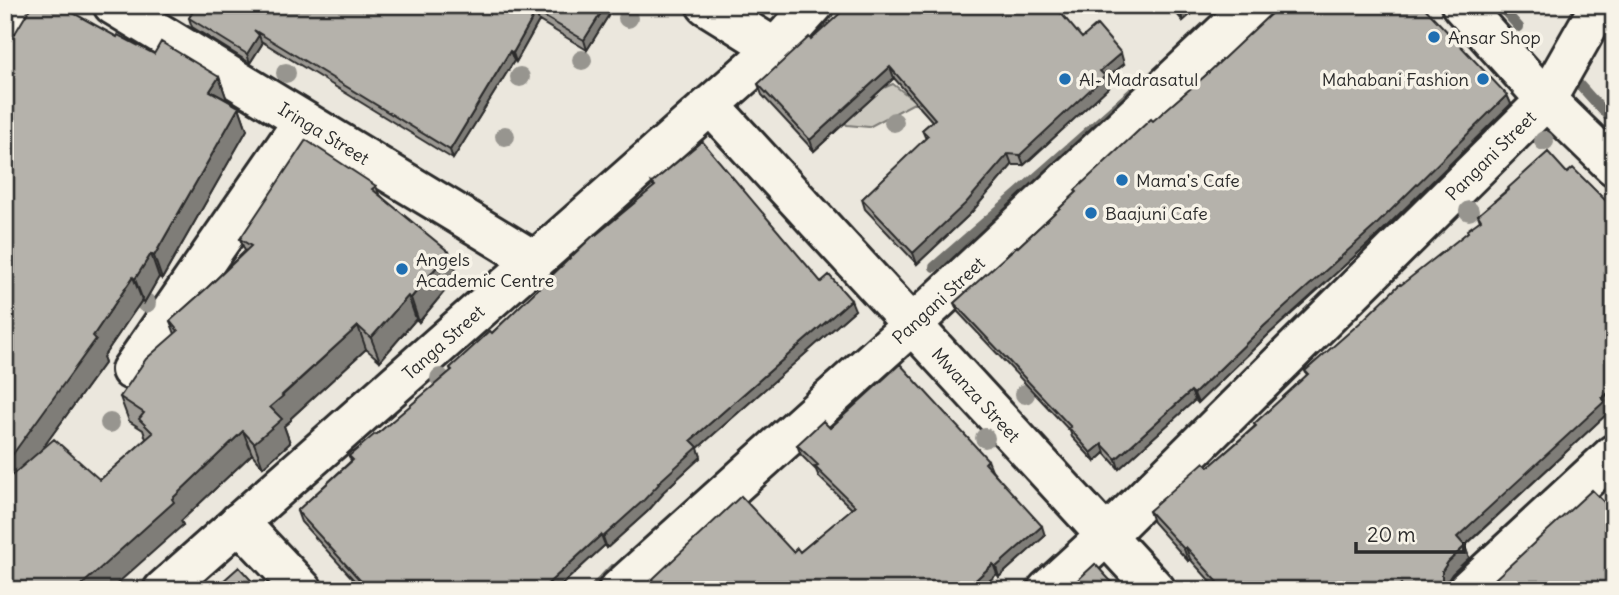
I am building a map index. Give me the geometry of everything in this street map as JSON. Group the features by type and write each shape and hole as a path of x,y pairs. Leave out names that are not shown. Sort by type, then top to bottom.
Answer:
{"street":[{"path":"5,16 12,5"},
{"name":"Iringa Street","path":"113,5 535,261"},
{"name":"Tanga Street","path":"163,590 711,106 775,48 814,5"},
{"name":"Pangani Street","path":"618,590 912,324 1253,5"},
{"path":"1461,5 1546,100 1614,166"},
{"name":"Pangani Street","path":"1047,590 1107,536 1546,100 1600,5"},
{"path":"712,7 775,48"},
{"name":"Mwanza Street","path":"711,106 1156,590"},
{"path":"131,370 303,121"},
{"path":"1466,590 1614,454"},
{"path":"239,522 303,590"}],"shaded area":[{"path":"893,84 916,102 869,127 847,125 833,109"}],"building":[{"path":"32,5 59,5 154,54 161,42 219,77 210,91 239,107 154,256 151,254 135,279 133,277 93,336 96,339 5,465 5,50"},
{"path":"197,5 606,5 584,40 536,12 513,53 510,51 450,150 254,30 259,35 247,54 189,18"},
{"path":"849,5 1054,5 1082,38 1097,25 1121,53 1100,71 1105,76 1020,155 1008,154 966,203 913,253 862,199 928,136 922,130 935,119 890,67 810,140 758,84"},
{"path":"1284,5 1422,5 1507,95 1374,227 1264,326 1194,394 1191,391 1116,459 1102,444 1091,453 1069,428 1071,427 954,303 1077,192 1075,190 1151,119 1153,121 1276,9"},
{"path":"1614,13 1614,30 1606,26"},
{"path":"306,140 376,186 372,189 449,252 411,298 408,296 371,338 358,326 270,407 282,419 254,443 243,431 172,499 174,502 76,590 5,590 5,473 10,477 54,439 100,480 153,433 139,419 144,413 120,397 146,359 178,331 170,321 251,246 240,239"},
{"path":"702,141 821,282 829,275 851,300 691,440 698,447 658,483 644,500 541,590 369,590 297,511 353,460 349,456 452,370 450,368 490,331 492,333 595,234 655,186 652,183"},
{"path":"1548,152 1567,173 1573,168 1614,209 1614,388 1602,398 1605,401 1457,537 1465,546 1442,571 1445,590 1406,590 1401,584 1395,590 1225,590 1149,511 1204,462 1209,467 1256,426 1254,424 1308,374 1305,371 1400,284 1468,232 1467,230 1481,220 1478,215"},
{"path":"900,364 988,460 985,463 1042,526 996,567 993,564 965,590 641,590 741,496 793,552 797,548 800,552 855,506 815,467 818,465 797,445 823,421 830,428"},
{"path":"1592,490 1614,512 1614,590 1483,590"},
{"path":"1095,564 1119,590 1067,590"},
{"path":"239,567 260,590 213,590"}],"waterway":[{"path":"1499,5 1519,27"},
{"path":"1568,72 1614,123"},
{"path":"934,267 1143,83"},
{"path":"593,590 613,569"}],"place":[{"name":"Ansar Shop","path":"1434,37"},
{"name":"Al- Madrasatul","path":"1065,79"},
{"name":"Mahabani Fashion","path":"1483,79"},
{"name":"Mama's Cafe","path":"1122,180"},
{"name":"Baajuni Cafe","path":"1091,213"},
{"name":"Angels Academic Centre","path":"402,269"}]}
